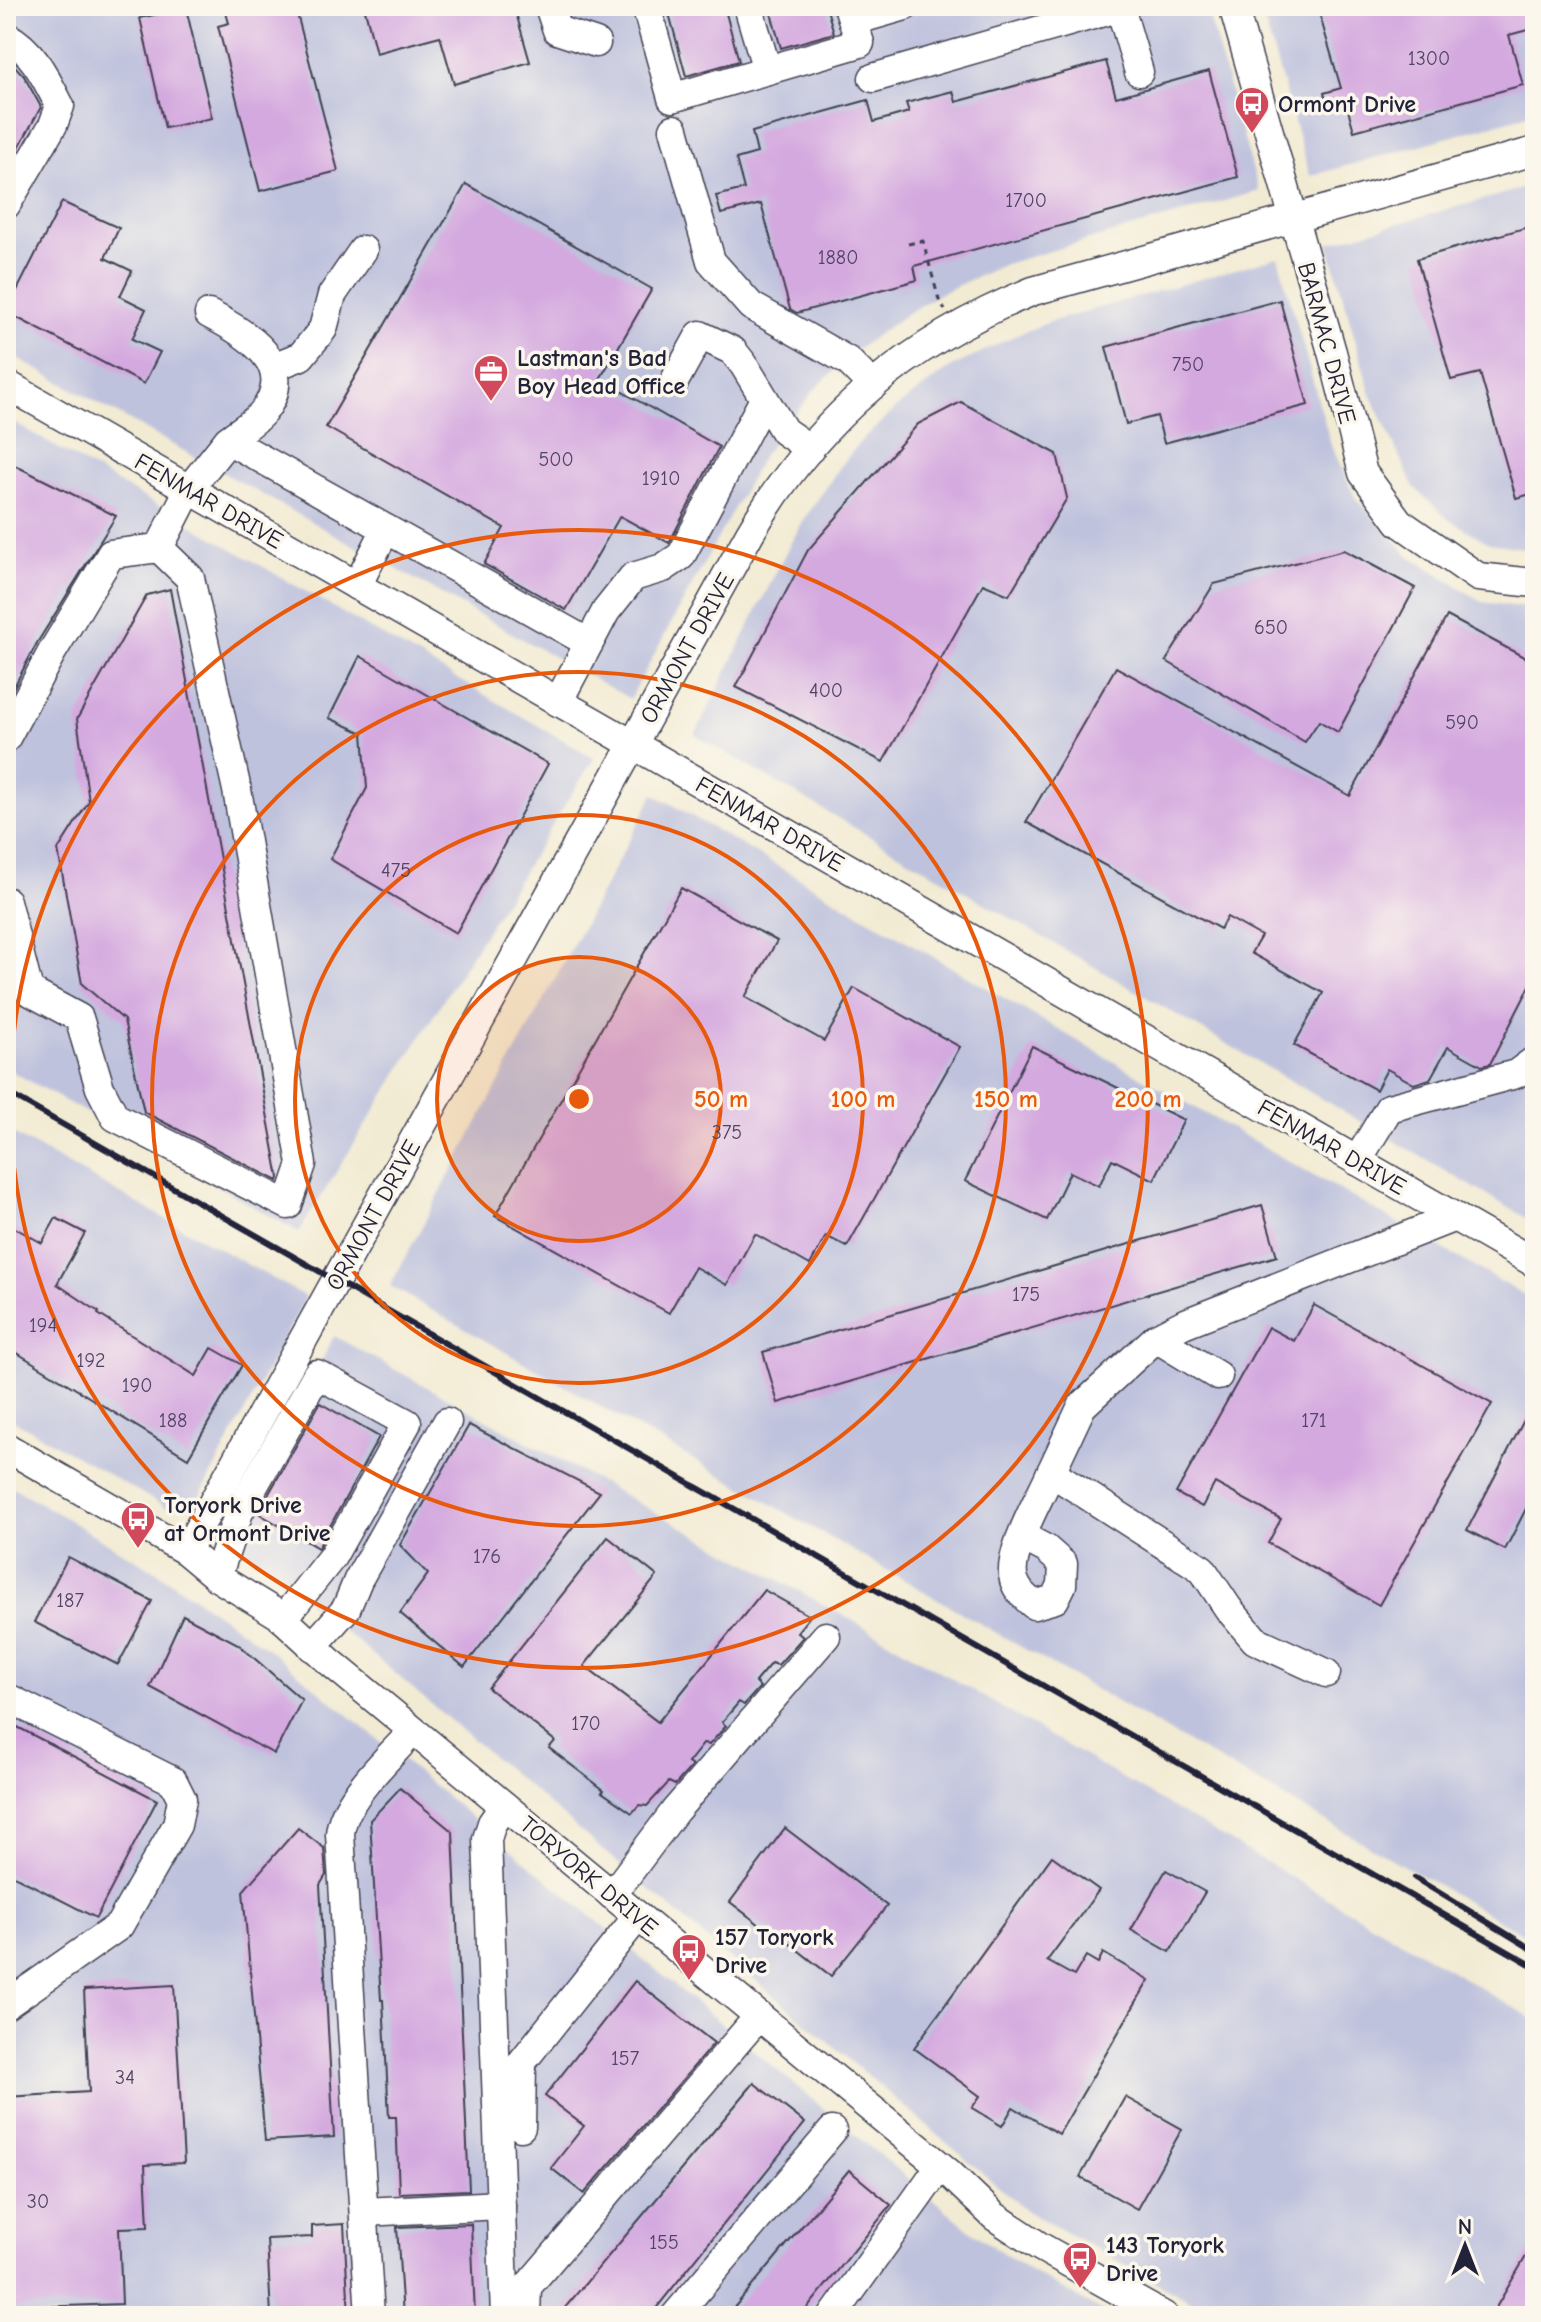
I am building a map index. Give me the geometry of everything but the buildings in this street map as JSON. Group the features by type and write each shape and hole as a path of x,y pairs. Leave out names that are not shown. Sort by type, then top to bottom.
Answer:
{"street":[{"path":"549,6 557,30 596,43"},
{"path":"646,6 672,98 860,43 851,14 905,6"},
{"path":"748,6 767,70"},
{"name":"BARMAC DRIVE","path":"1233,6 1363,473 1399,522 1478,577 1535,583"},
{"path":"873,78 1122,7 1139,72"},
{"path":"6,36 19,43 38,65 60,106 53,125 6,205"},
{"path":"674,129 711,261 751,306 848,361 872,385"},
{"name":"ORMONT DRIVE","path":"186,1551 765,508 826,427 917,350 1033,291 1535,151"},
{"path":"273,367 301,356 323,329 332,295 363,250"},
{"path":"159,548 189,489 228,440 262,414 274,393 273,367 259,345 209,314"},
{"path":"674,382 700,335 733,351 784,431 810,449"},
{"name":"FENMAR DRIVE","path":"6,384 1535,1263"},
{"path":"558,702 606,611 633,577 663,568 681,556 764,399"},
{"path":"228,440 589,643"},
{"path":"357,586 386,529"},
{"path":"6,738 52,652 111,554 159,548"},
{"path":"6,901 29,991 79,1018 100,1088 115,1117 288,1205 302,1164 237,790 190,578 159,548"},
{"path":"1357,1161 1389,1108 1516,1074 1535,1060"},
{"path":"1023,1537 1082,1406 1156,1338 1183,1324 1455,1217"},
{"path":"1156,1338 1218,1376"},
{"path":"217,1577 239,1512 317,1374 407,1423 332,1557 283,1619"},
{"path":"312,1647 346,1609 358,1580 447,1422"},
{"name":"TORYORK DRIVE","path":"6,1447 186,1551 217,1577 283,1619 312,1647 940,2166 994,2216 1039,2246 1164,2316"},
{"path":"1051,1472 1202,1569 1228,1608 1255,1640 1326,1673"},
{"path":"612,1895 675,1811 826,1636"},
{"path":"6,1697 173,1781 182,1799 177,1825 119,1926 6,2005"},
{"path":"370,2316 343,1901 341,1823 350,1804 413,1731"},
{"path":"504,1806 492,1823 487,1839 505,2316"},
{"path":"521,2127 522,2062 638,1916"},
{"path":"526,2316 527,2287 759,2016"},
{"path":"675,2316 832,2131"},
{"path":"833,2316 940,2166"},
{"path":"364,2212 501,2205"}],"path":[{"path":"908,244 923,241 939,300 955,328"}],"shaded area":[{"path":"6,6 1206,6 1259,191 1005,264 939,294 855,351 814,390 763,455 630,699 6,352"},
{"path":"1260,6 1535,6 1535,113 1310,176"},
{"path":"1535,185 1535,550 1489,543 1448,519 1413,486 1370,392 1328,243"},
{"path":"1278,257 1331,445 1356,499 1409,556 1483,602 1535,609 1535,1223 695,735 807,515 860,442 902,403 950,368 1016,335 1053,321"},
{"path":"6,418 594,758 299,1232 6,1068"},
{"path":"654,794 1102,1055 1535,1301 1535,1941 390,1286"},
{"path":"6,1130 306,1297 194,1507 169,1509 6,1416"},
{"path":"334,1336 866,1628 1535,2020 1535,2316 1217,2316 1027,2211 371,1653 233,1540"},
{"path":"6,1483 160,1574 271,1651 975,2234 1027,2269 1110,2316 6,2316"}],"railway":[{"path":"6,1092 1535,1967"},
{"path":"1415,1878 1535,1951"}],"place":[{"name":"Ormont Drive","path":"1252,135"},
{"name":"Lastman's Bad Boy Head Office","path":"491,403"},
{"name":"Toryork Drive at Ormont Drive","path":"138,1550"},
{"name":"157 Toryork Drive","path":"689,1982"},
{"name":"143 Toryork Drive","path":"1080,2290"}]}
